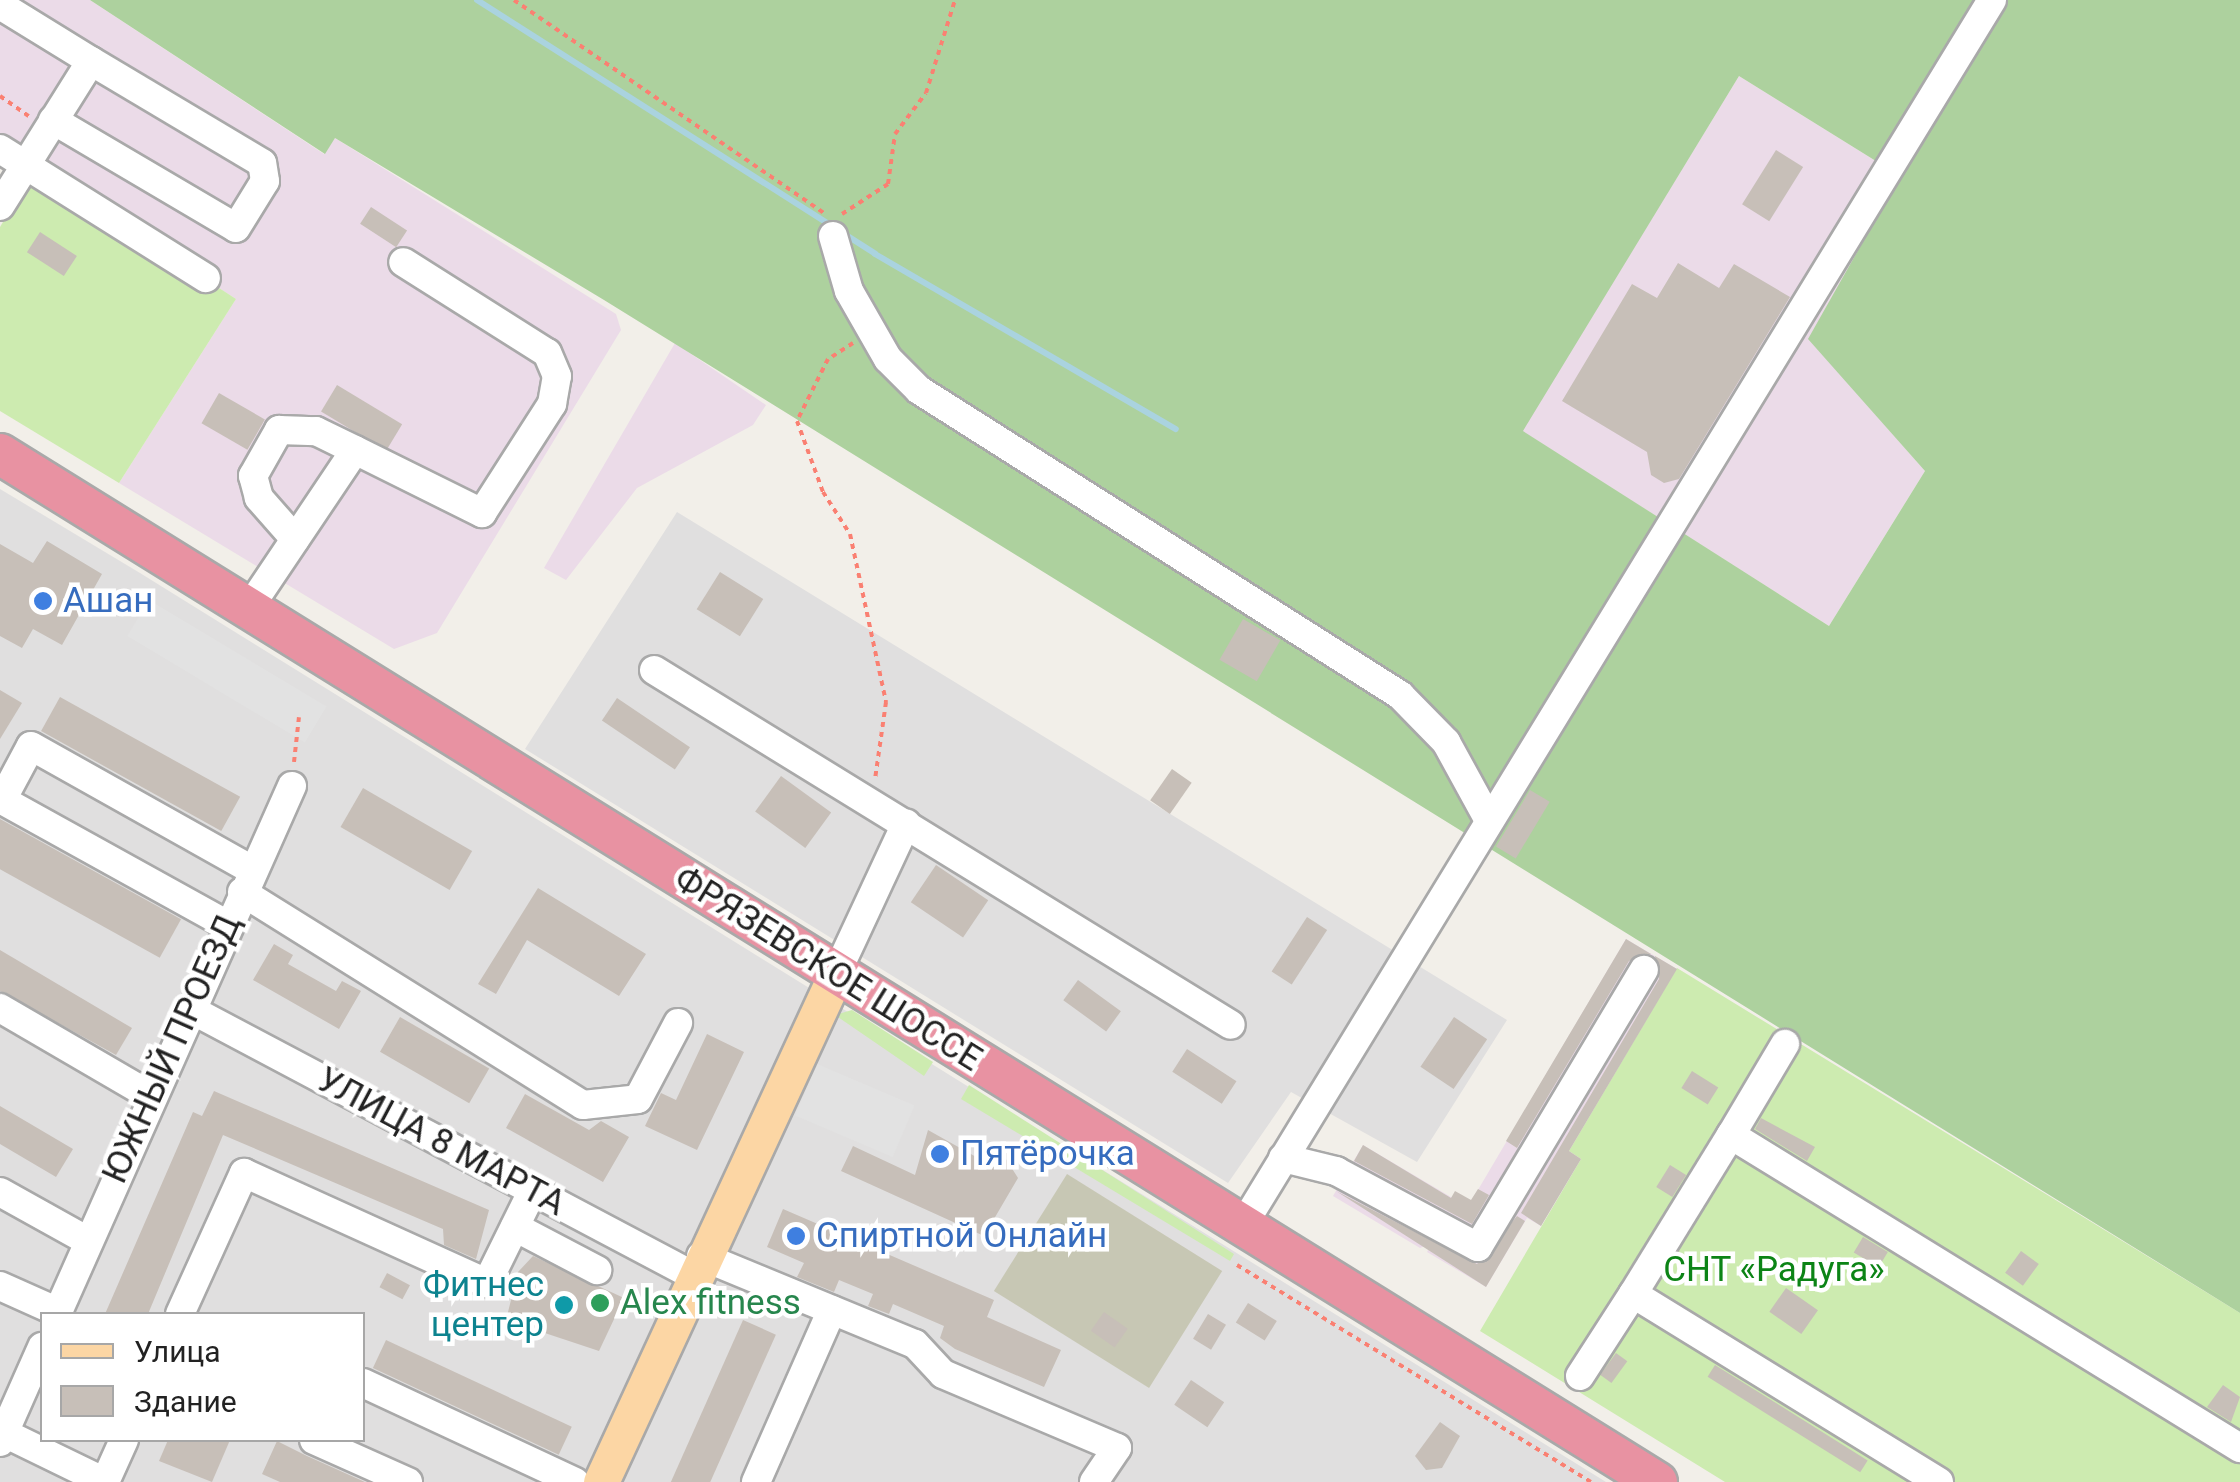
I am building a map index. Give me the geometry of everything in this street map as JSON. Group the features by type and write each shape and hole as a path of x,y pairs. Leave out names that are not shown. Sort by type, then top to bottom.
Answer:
{"highway":[{"name":"ФРЯЗЕВСКОЕ ШОССЕ","path":"0,454 1657,1482"}],"main road":[{"path":"601,1482 696,1266 836,974"}],"street":[{"path":"1243,1225 1488,817 1992,0"},
{"path":"0,5 262,164 265,181 236,228 51,124"},
{"path":"0,206 91,61"},
{"path":"0,149 206,278"},
{"path":"833,236 849,291 888,359 919,390 1400,695 1446,742 1488,817"},
{"path":"295,539 259,498 253,476 279,430 316,431 482,514 552,404 557,376 547,353 403,262"},
{"path":"250,608 355,450"},
{"path":"654,670 1230,1025"},
{"path":"226,924 1,797 31,746 247,881 583,1105 638,1100 678,1023"},
{"name":"ЮЖНЫЙ ПРОЕЗД","path":"57,1312 226,924 292,786"},
{"path":"836,974 906,824"},
{"path":"1283,1158 1336,1171 1478,1247 1644,970"},
{"path":"0,1008 152,1096"},
{"name":"УЛИЦА 8 МАРТА","path":"190,1009 533,1190 696,1266 832,1310 914,1344 942,1374 1117,1448 1094,1482"},
{"path":"1580,1376 1785,1044"},
{"path":"1731,1134 2240,1448"},
{"path":"181,1312 244,1172 487,1283 533,1190"},
{"path":"0,1192 88,1241"},
{"path":"514,1228 596,1270"},
{"path":"0,1286 55,1312"},
{"path":"1633,1294 1939,1482"},
{"path":"756,1482 832,1310"},
{"path":"40,1351 1,1436 105,1482 123,1442"},
{"path":"365,1384 574,1482"},
{"path":"318,1442 408,1482"}],"path":[{"path":"514,0 824,207 833,236"},
{"path":"833,236 834,220 888,184 894,134 926,93 955,0"},
{"path":"0,96 51,124"},
{"path":"858,330 828,359 797,420 823,492 850,534 886,702 872,803"},
{"path":"292,786 299,717"},
{"path":"1237,1266 1590,1482"}],"shaded area":[{"path":"0,0 90,0 324,154 335,138 616,314 621,330 437,633 394,649 119,483 236,299 0,145"},
{"path":"1739,76 1900,176 1809,339 1925,471 1829,626 1522,431"},
{"path":"675,343 766,405 753,425 637,488 566,580 544,568"},
{"path":"0,489 140,573 1606,1482 0,1482"},
{"path":"677,512 1507,1020 1417,1162 1291,1092 1228,1183 525,749"},
{"path":"149,600 326,707 305,743 127,636"},
{"path":"1626,939 1677,969 1569,1151 1581,1159 1541,1226 1527,1218 1486,1287 1427,1252 1432,1243 1420,1248 1333,1196 1363,1145 1451,1197 1472,1200"},
{"path":"817,1064 915,1105 893,1157 795,1116"},
{"path":"1067,1174 1222,1271 1149,1388 994,1291"}],"green space":[{"path":"90,0 2240,0 2240,1313 604,300 335,138 325,154","holes":["1739,76 1900,176 1808,339 1925,471 1829,626 1523,431"]},
{"path":"35,168 236,299 119,483 0,411 0,227"},
{"name":"СНТ «Радуга»","path":"1677,968 2240,1313 2240,1482 1725,1482 1480,1331 1581,1159 1569,1151"},
{"path":"852,1010 933,1062 924,1076 835,1015"},
{"path":"969,1085 1234,1254 1230,1261 961,1099"}],"building":[{"path":"1776,150 1803,167 1769,221 1742,204"},
{"path":"371,207 407,230 396,247 360,224"},
{"path":"40,232 77,256 64,276 27,252"},
{"path":"1678,263 1719,288 1734,264 1790,297 1679,479 1664,483 1651,475 1647,452 1562,401 1632,284 1657,298"},
{"path":"337,385 402,424 386,451 321,412"},
{"path":"219,393 265,419 247,450 202,423"},
{"name":"Ашан","path":"47,541 102,574 62,645 33,629 22,648 0,636 0,544 33,563"},
{"path":"720,572 763,599 740,636 697,609"},
{"path":"1243,619 1280,641 1257,681 1220,660"},
{"path":"0,690 22,703 0,739"},
{"path":"60,697 240,797 221,831 41,731"},
{"path":"617,698 690,747 675,770 602,720"},
{"path":"1172,769 1192,783 1170,814 1150,800"},
{"path":"781,776 831,812 805,848 755,812"},
{"path":"363,788 472,851 450,890 340,827"},
{"path":"1530,790 1550,802 1516,858 1496,847"},
{"path":"0,819 181,919 160,958 0,869"},
{"path":"936,865 988,900 963,938 911,902"},
{"path":"538,888 646,954 619,996 527,940 496,994 478,984"},
{"path":"1307,917 1327,930 1292,985 1272,972"},
{"path":"1626,939 1651,954 1629,961 1517,1148 1506,1141"},
{"path":"274,944 293,955 288,964 336,991 342,981 361,991 339,1029 253,980"},
{"path":"0,950 132,1028 116,1055 0,991"},
{"path":"1655,956 1677,969 1569,1151 1581,1159 1541,1226 1521,1213 1659,979"},
{"path":"1078,980 1121,1011 1106,1031 1063,1000"},
{"path":"400,1017 489,1068 469,1103 380,1052"},
{"path":"1454,1017 1487,1039 1454,1089 1420,1067"},
{"path":"707,1034 744,1052 697,1150 645,1126 661,1093 676,1100"},
{"path":"1187,1049 1236,1081 1222,1104 1172,1072"},
{"path":"1692,1071 1718,1087 1708,1104 1681,1088"},
{"path":"214,1091 489,1210 476,1259 444,1245 443,1229 223,1135 149,1312 106,1312 193,1112 202,1116"},
{"path":"525,1094 589,1130 601,1121 629,1137 603,1182 506,1128"},
{"path":"0,1106 73,1149 56,1177 0,1144"},
{"path":"1761,1118 1815,1147 1807,1161 1755,1129"},
{"path":"928,1130 994,1167 1006,1159 1018,1178 984,1236 841,1171 853,1146 915,1175"},
{"path":"1363,1145 1451,1198 1455,1191 1471,1200 1478,1189 1489,1195 1472,1224 1354,1161"},
{"path":"1670,1165 1686,1175 1672,1197 1656,1187"},
{"path":"1336,1191 1477,1264 1517,1216 1525,1221 1486,1287"},
{"path":"783,1209 994,1300 987,1317 1061,1350 1044,1387 955,1349 940,1338 944,1326 893,1304 889,1314 868,1306 873,1294 839,1280 834,1292 797,1277 804,1263 767,1247"},
{"path":"1863,1237 1888,1252 1879,1267 1854,1252"},
{"path":"2021,1251 2039,1264 2023,1286 2005,1273"},
{"name":"Фитнес центер","path":"533,1256 624,1298 599,1351 506,1320 518,1272"},
{"path":"387,1273 410,1285 402,1299 379,1287"},
{"path":"1786,1288 1818,1310 1801,1334 1769,1312"},
{"path":"1248,1303 1277,1321 1265,1341 1236,1323"},
{"path":"1104,1312 1128,1329 1115,1347 1091,1331"},
{"path":"1208,1314 1226,1325 1211,1350 1193,1339"},
{"path":"743,1320 776,1335 710,1482 671,1482"},
{"path":"386,1340 572,1427 559,1455 373,1368"},
{"path":"1616,1353 1627,1361 1611,1383 1600,1375"},
{"path":"1715,1365 1868,1460 1860,1472 1708,1377"},
{"path":"1191,1380 1224,1402 1207,1427 1174,1405"},
{"path":"2223,1385 2240,1397 2231,1422 2207,1407"},
{"path":"1440,1422 1460,1436 1442,1468 1426,1470 1415,1456"},
{"path":"167,1442 229,1442 212,1482 159,1461"},
{"path":"279,1442 365,1482 280,1482 262,1474"}],"waterway":[{"path":"477,0 875,254 1176,429"}],"place":[{"name":"Ашан","path":"43,601"},
{"name":"Пятёрочка","path":"940,1154"},
{"name":"Спиртной Онлайн","path":"796,1236"},
{"name":"Alex fitness","path":"600,1303"},
{"name":"Фитнес центер","path":"564,1305"}]}
